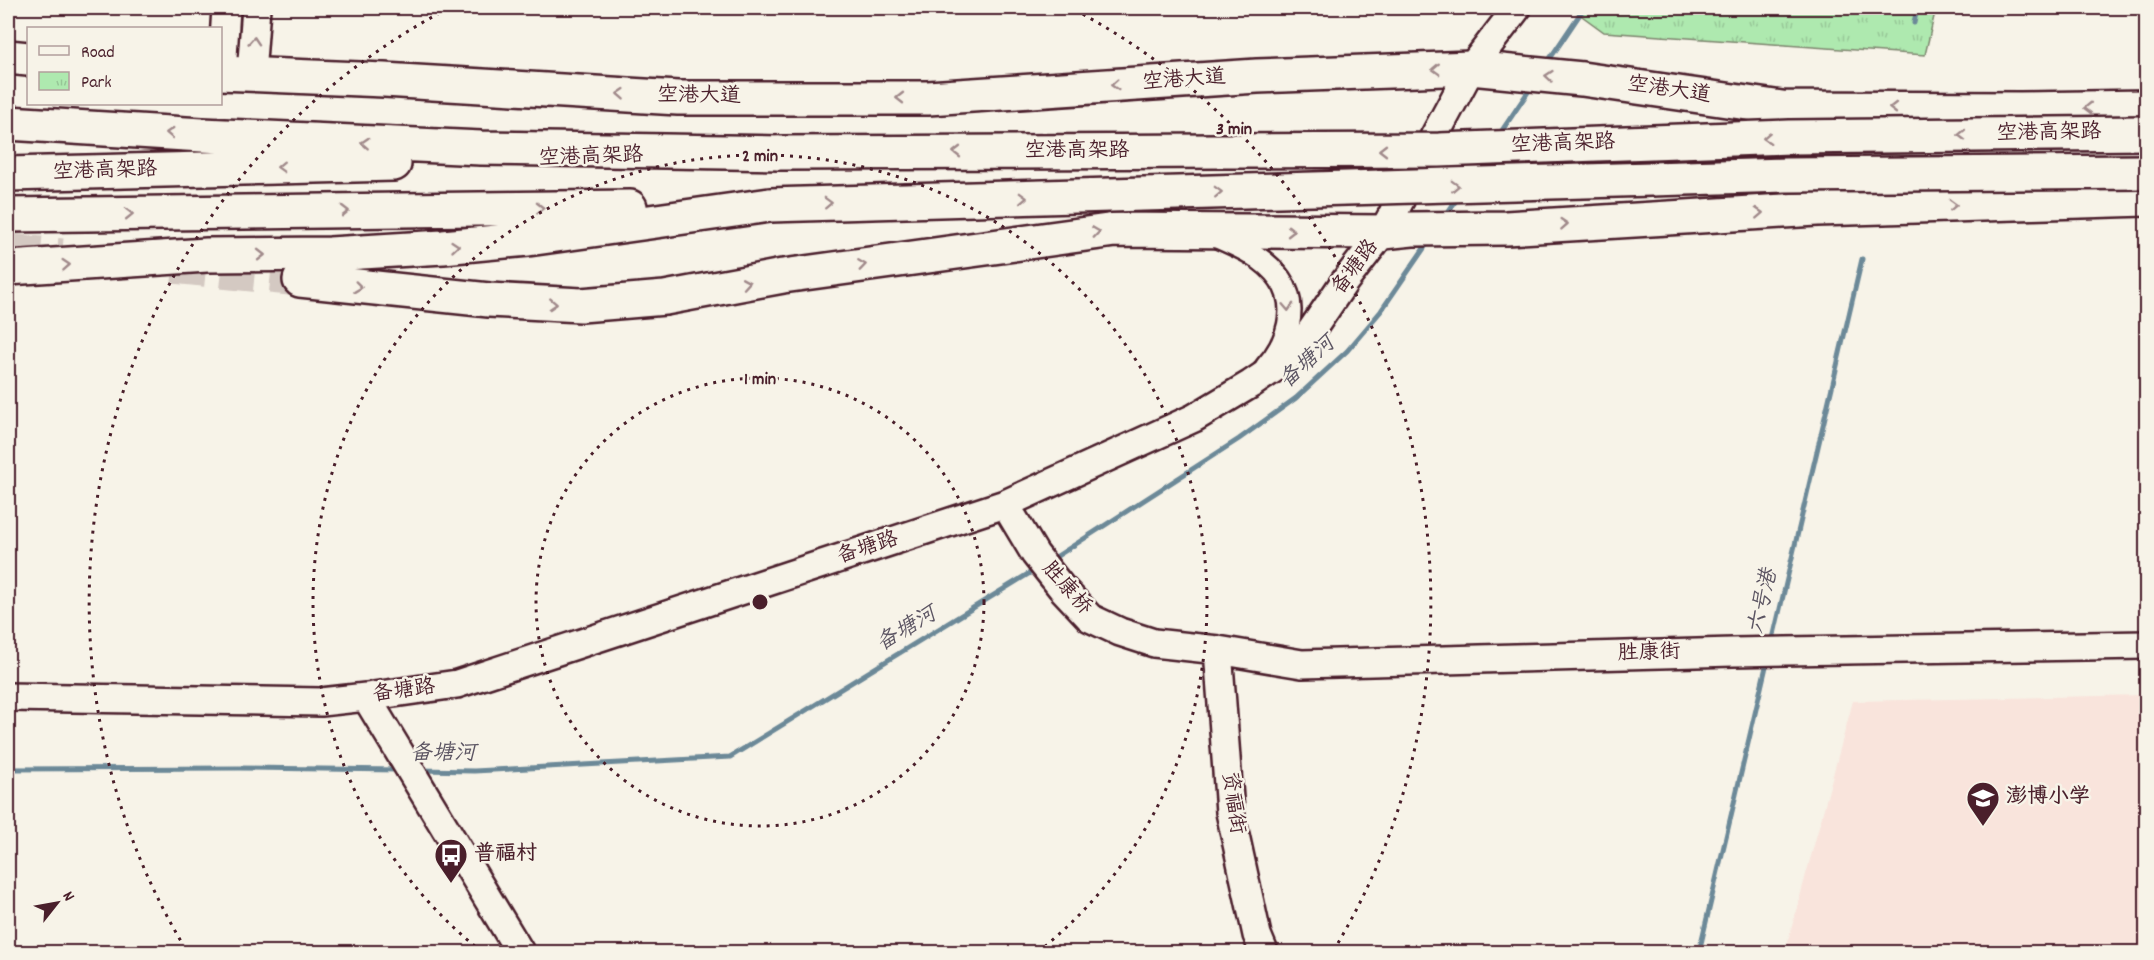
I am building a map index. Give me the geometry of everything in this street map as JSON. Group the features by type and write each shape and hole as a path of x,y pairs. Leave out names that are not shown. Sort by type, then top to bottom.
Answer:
{"main road":[{"path":"8,57 27,59"},
{"name":"空港大道","path":"231,73 678,98 927,98 1257,76 1471,68 1582,79 1782,108 2146,107"},
{"path":"8,123 481,148 780,153"},
{"name":"空港高架路","path":"8,174 780,153 1439,150 1790,137 2146,133"},
{"name":"空港高架路","path":"8,215 770,205 1786,175 2146,171"},
{"path":"300,280 489,300 581,305 666,298 795,275 1115,230 1506,228 1817,209 2146,199"},
{"path":"8,268 207,255 330,254 443,247 528,239 770,205"}],"street":[{"path":"226,8 231,73"},
{"path":"231,73 256,8"},
{"name":"备塘路","path":"8,697 321,702 457,684 1005,504 1194,418 1282,363 1309,334 1345,281 1398,230 1471,68 1517,8"},
{"path":"1204,230 1242,248 1262,261 1280,279 1289,300 1289,330 1272,360 1251,384"},
{"name":"胜康桥","path":"1005,504 1035,554 1060,587 1090,618 1120,632 1154,643"},
{"name":"胜康街","path":"1154,643 1218,650 1302,664 1733,652 2146,645"},
{"name":"资福街","path":"1218,650 1230,812 1257,935 1264,952"},
{"path":"366,697 520,952"}],"shaded area":[{"name":"澎博小学","path":"2146,695 2146,952 1785,952 1853,701"}],"green space":[{"path":"1571,8 1936,8 1925,55 1604,32"}],"waterway":[{"name":"备塘河","path":"1547,63 1584,8"},
{"name":"六号港","path":"1914,23 1917,8"},
{"name":"备塘河","path":"1499,135 1532,86"},
{"name":"备塘河","path":"1444,218 1459,196"},
{"name":"备塘河","path":"1051,560 1239,439 1296,398 1347,351 1381,311 1429,241"},
{"name":"六号港","path":"1772,643 1862,259"},
{"name":"备塘河","path":"420,770 474,771 730,757 1038,568"},
{"name":"六号港","path":"1699,952 1768,658"},
{"name":"备塘河","path":"8,769 399,770"}],"tunnel":[{"path":"8,250 62,255"},
{"path":"173,267 300,280"}],"place":[{"name":"澎博小学","path":"1983,827"},
{"name":"普福村","path":"451,884"}]}
